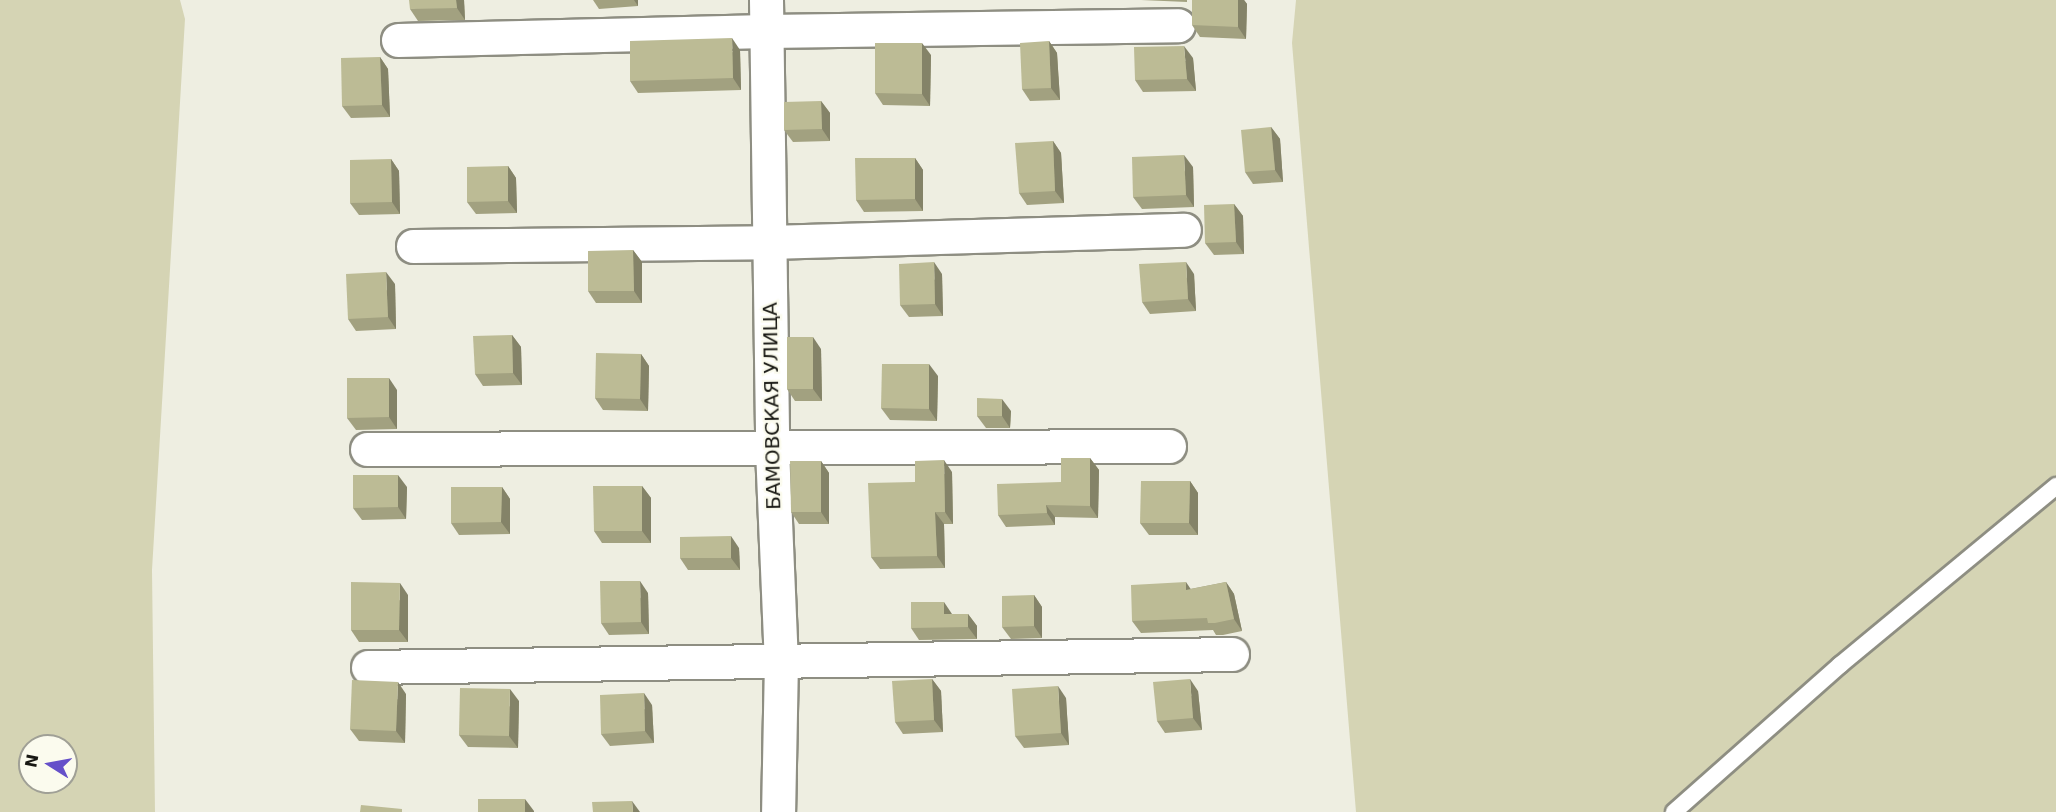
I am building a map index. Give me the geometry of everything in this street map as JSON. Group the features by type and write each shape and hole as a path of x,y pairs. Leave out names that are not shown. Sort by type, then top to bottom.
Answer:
{"street":[{"path":"398,40 766,15 1178,25"},
{"name":"БАМОВСКАЯ УЛИЦА","path":"766,15 772,449 781,660 778,812"},
{"path":"413,246 769,242 1184,230"},
{"path":"367,449 1169,446"},
{"path":"368,667 1232,654"}],"lane":[{"path":"1674,812 1840,666 2056,486"}],"green space":[{"path":"0,0 180,0 185,19 152,570 155,812 0,812"},
{"path":"1296,0 2056,0 2056,812 1356,812 1292,43"}],"building":[{"path":"409,0 456,0 457,8 410,9"},
{"path":"1192,0 1238,0 1238,27 1192,25"},
{"path":"732,38 733,78 630,81 630,41"},
{"path":"1049,41 1051,88 1022,89 1020,43"},
{"path":"875,43 922,43 922,94 875,93"},
{"path":"1184,46 1187,79 1135,80 1134,47"},
{"path":"380,57 382,105 342,106 341,58"},
{"path":"821,101 822,129 784,130 784,102"},
{"path":"1271,127 1275,170 1245,172 1241,130"},
{"path":"1053,141 1055,191 1019,193 1015,143"},
{"path":"1184,155 1186,195 1133,197 1132,157"},
{"path":"855,158 915,158 915,199 856,200"},
{"path":"391,159 392,202 350,203 350,160"},
{"path":"508,166 508,201 467,202 467,167"},
{"path":"1234,204 1236,242 1205,243 1204,205"},
{"path":"633,250 634,291 588,291 588,251"},
{"path":"934,262 935,304 900,305 899,264"},
{"path":"1186,262 1188,299 1142,302 1139,264"},
{"path":"386,272 388,317 348,319 346,274"},
{"path":"512,335 513,373 475,374 473,336"},
{"path":"787,337 813,337 813,389 787,389"},
{"path":"596,353 641,354 640,399 595,398"},
{"path":"882,364 929,364 929,409 881,408"},
{"path":"347,378 389,378 389,417 347,418"},
{"path":"977,398 1002,399 1002,416 977,416"},
{"path":"1061,458 1090,458 1090,506 1046,505 1047,513 998,515 997,484 1061,482"},
{"path":"944,460 945,512 935,512 937,556 871,557 868,483 915,482 915,461"},
{"path":"790,461 821,461 821,512 791,512"},
{"path":"353,475 398,475 398,507 353,508"},
{"path":"1141,481 1190,481 1189,523 1140,523"},
{"path":"593,486 642,486 642,531 594,531"},
{"path":"451,487 502,487 501,522 451,523"},
{"path":"731,536 731,558 680,558 680,537"},
{"path":"600,581 640,581 641,622 601,623"},
{"path":"351,582 400,583 399,630 351,630"},
{"path":"1186,582 1186,590 1226,582 1234,619 1215,623 1208,623 1207,618 1132,621 1131,585"},
{"path":"1034,595 1034,626 1002,627 1002,596"},
{"path":"911,602 944,602 944,614 968,614 968,627 911,628"},
{"path":"932,679 934,720 895,722 892,681"},
{"path":"1190,679 1193,718 1157,721 1153,682"},
{"path":"352,680 398,682 396,731 350,729"},
{"path":"1058,686 1061,733 1015,736 1012,689"},
{"path":"460,688 510,689 509,736 459,735"},
{"path":"644,693 645,731 601,734 600,695"},
{"path":"478,799 525,799 525,812 478,812"},
{"path":"632,801 633,812 593,812 592,802"},
{"path":"361,805 402,809 402,812 360,812"}]}
